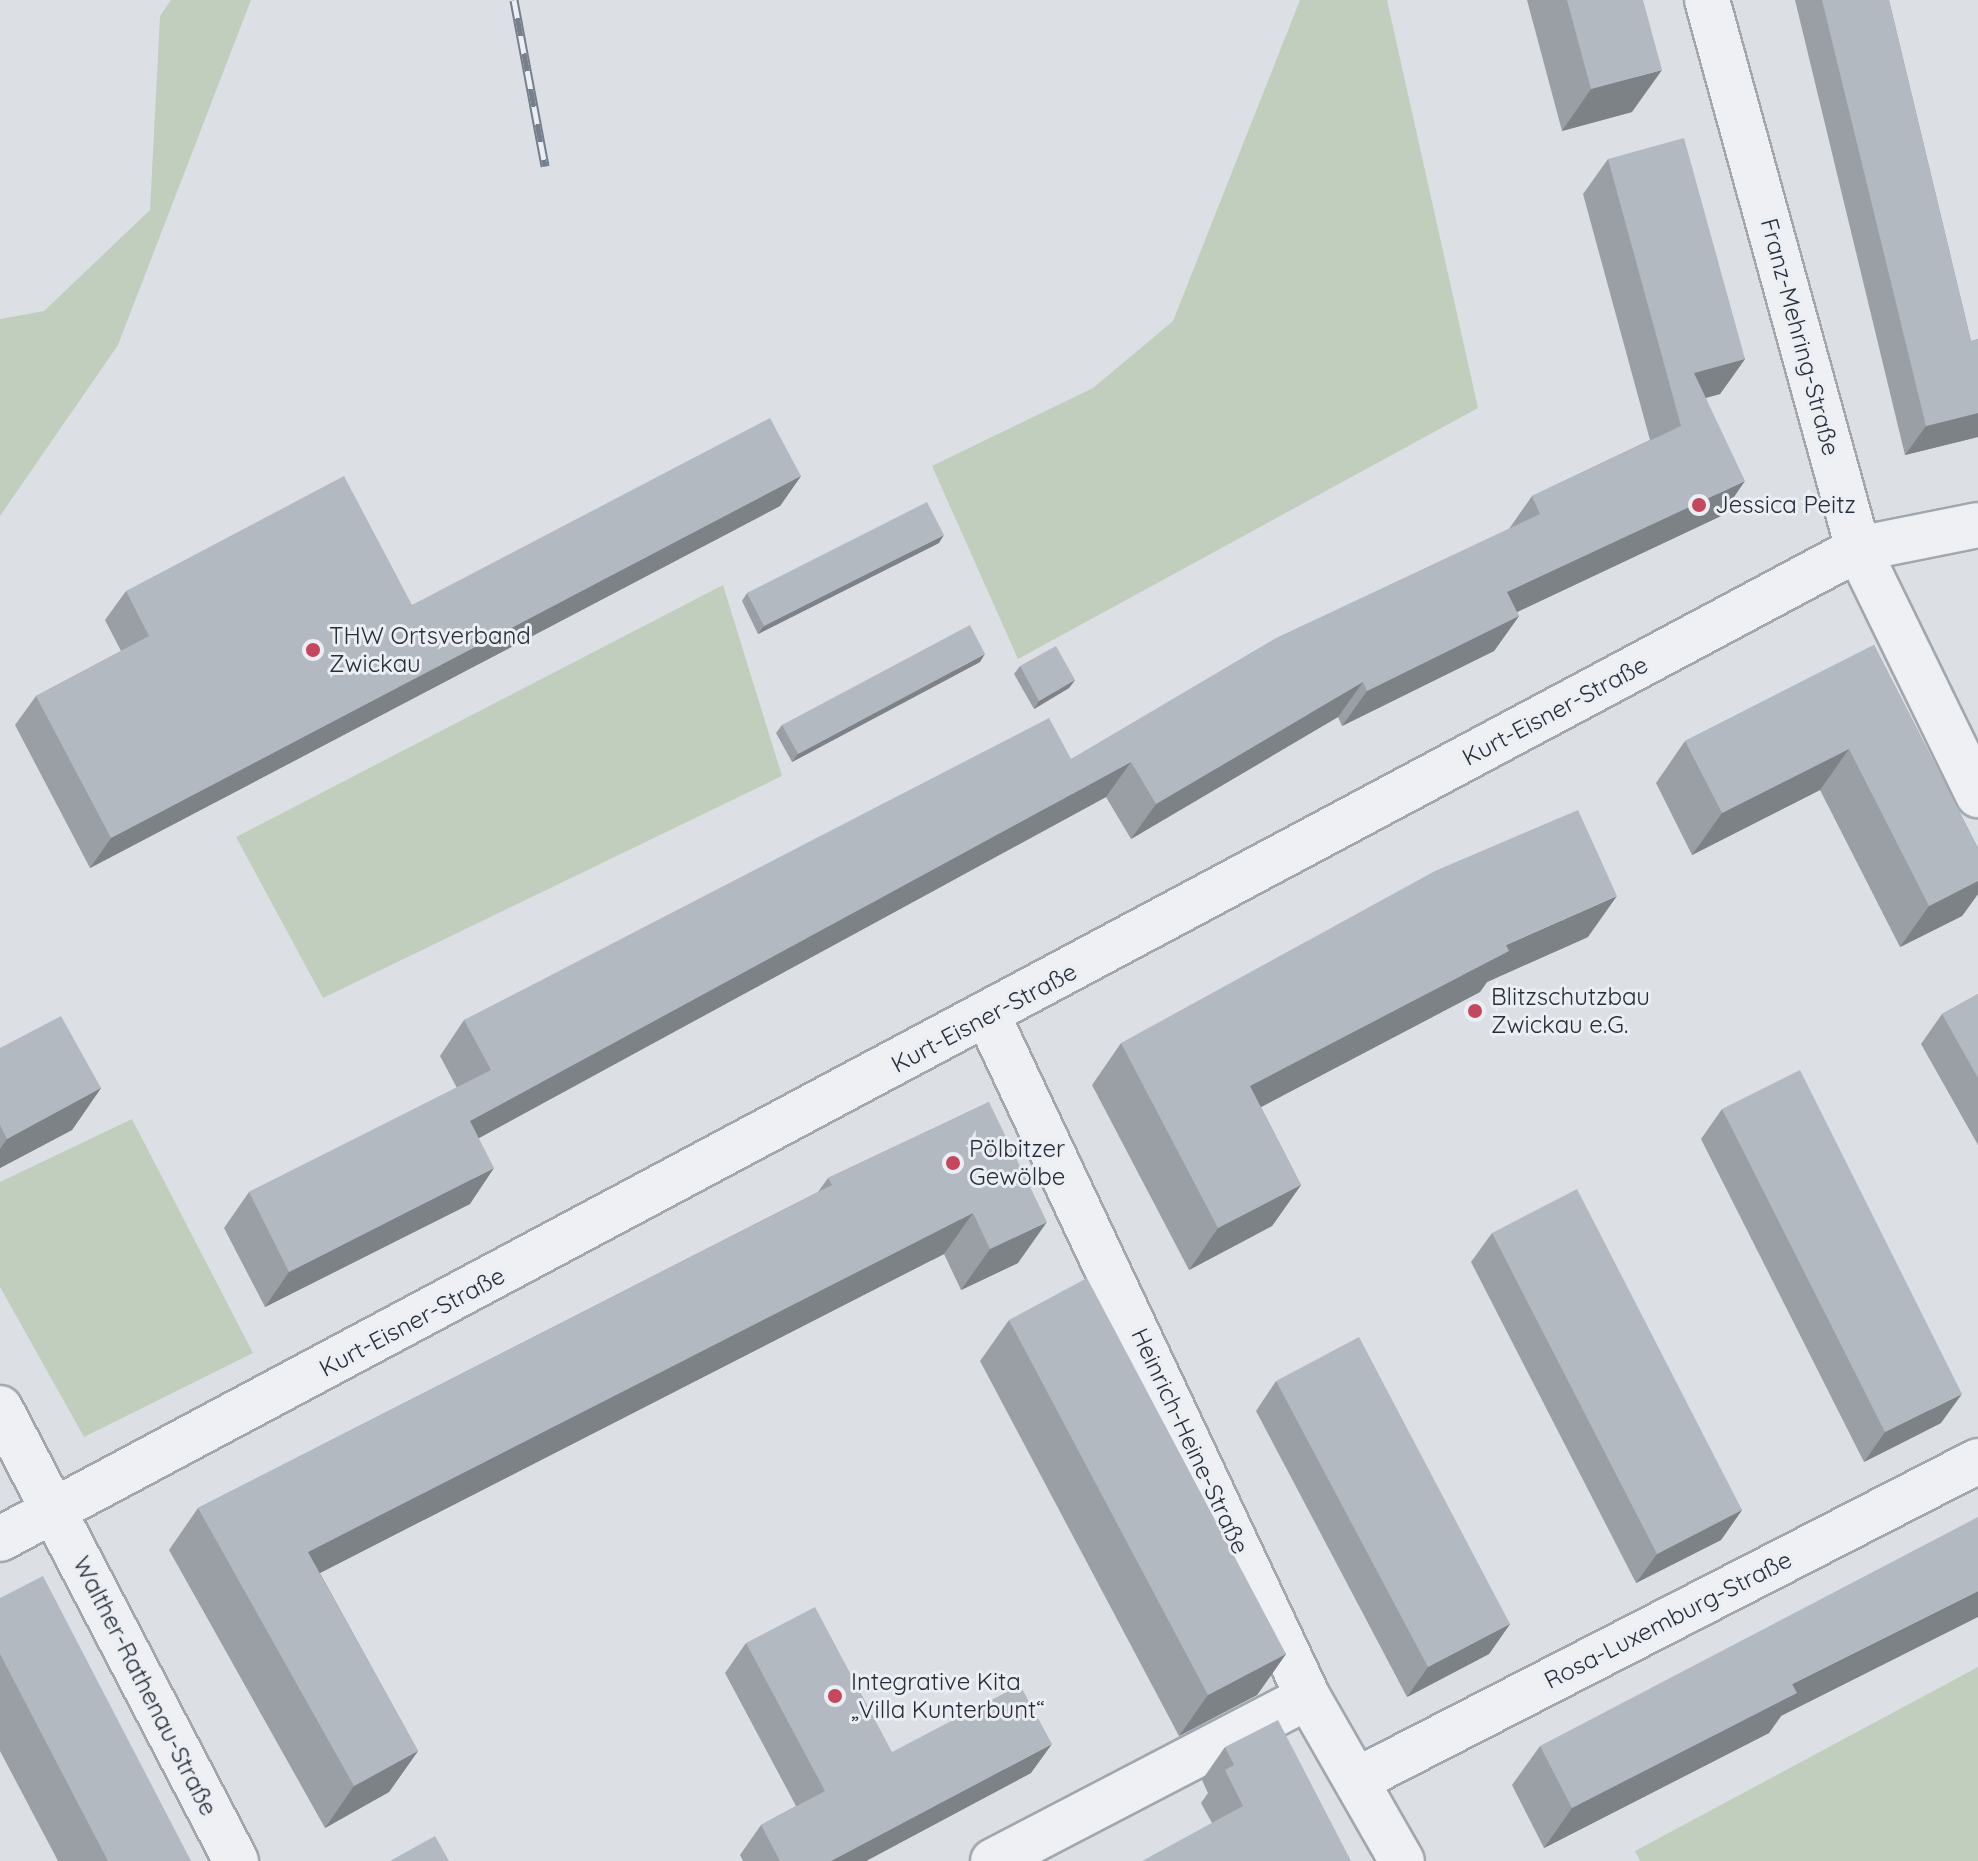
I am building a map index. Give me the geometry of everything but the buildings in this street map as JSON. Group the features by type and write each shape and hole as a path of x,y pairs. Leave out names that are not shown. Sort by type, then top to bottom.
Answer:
{"street":[{"name":"Franz-Mehring-Straße","path":"1707,0 1858,549 1978,795"},
{"name":"Kurt-Eisner-Straße","path":"0,1539 988,1016 1858,549 1978,525"},
{"name":"Heinrich-Heine-Straße","path":"988,1016 1308,1697 1359,1779 1402,1861"},
{"name":"Walther-Rathenau-Straße","path":"0,1408 236,1861"},
{"name":"Rosa-Luxemburg-Straße","path":"1359,1779 1978,1461"},
{"path":"993,1861 1308,1697"}],"green space":[{"path":"171,0 251,0 118,345 0,516 0,319 44,311 150,210 160,16"},
{"path":"1300,0 1387,0 1478,408 1018,659 932,466 1093,388 1173,321"},
{"path":"723,585 782,776 323,998 236,837"},
{"path":"132,1119 253,1353 84,1437 0,1287 0,1182"},
{"path":"1978,1667 1978,1861 1640,1861 1635,1851"}],"railway":[{"path":"514,0 545,166"}],"place":[{"name":"Jessica Peitz","path":"1699,505"},
{"name":"THW Ortsverband Zwickau","path":"313,650"},
{"name":"Blitzschutzbau Zwickau e.G.","path":"1475,1011"},
{"name":"Pölbitzer Gewölbe","path":"953,1163"},
{"name":"Integrative Kita „Villa Kunterbunt“","path":"835,1696"}]}
